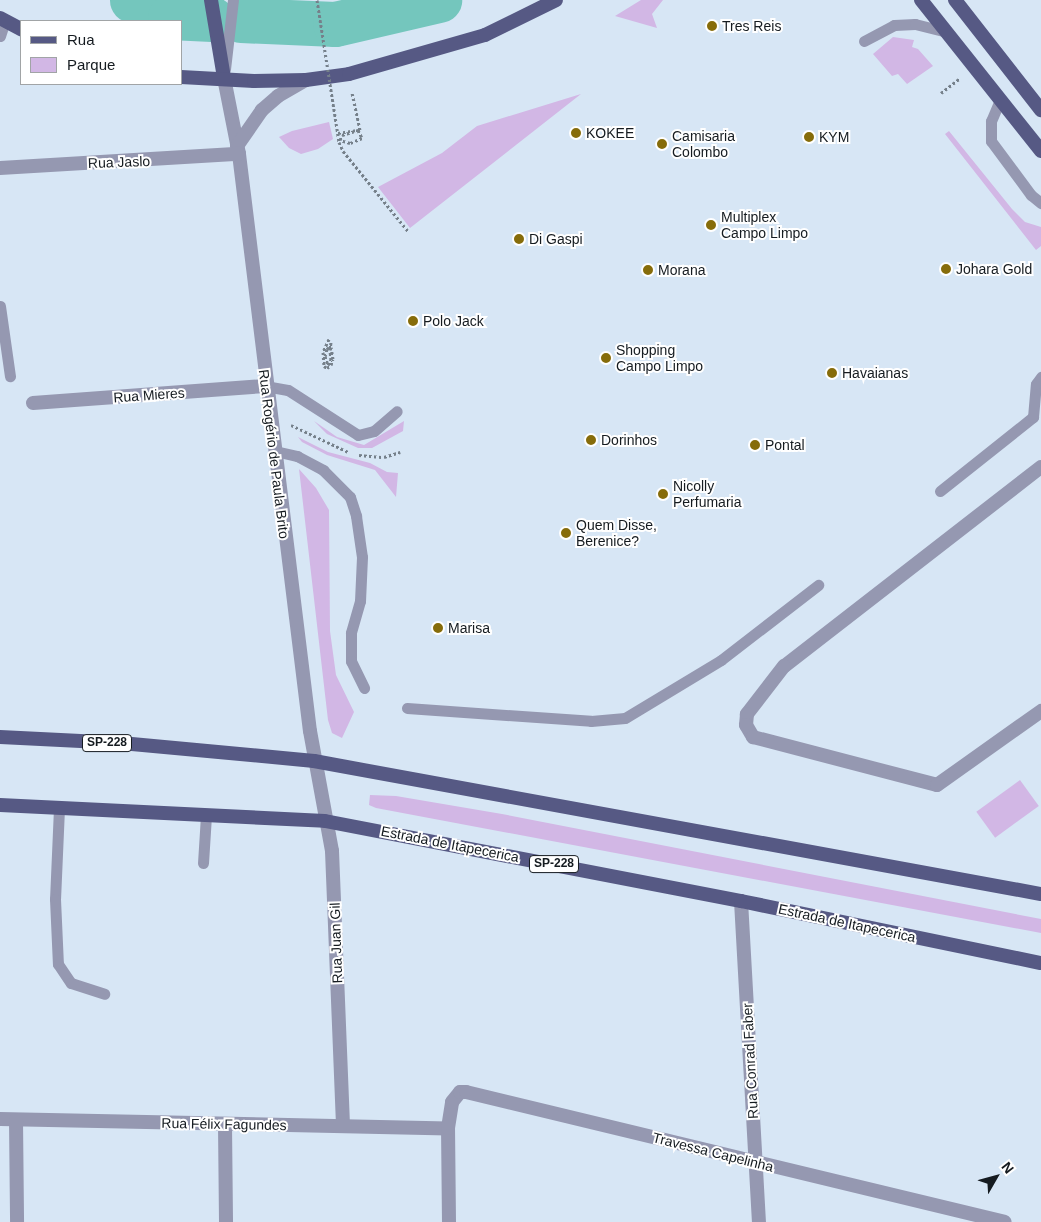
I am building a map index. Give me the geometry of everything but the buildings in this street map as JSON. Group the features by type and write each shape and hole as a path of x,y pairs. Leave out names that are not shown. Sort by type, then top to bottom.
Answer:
{"main road":[{"name":"Rua Rogério de Paula Brito","path":"211,0 224,78"},
{"path":"182,77 306,80 349,74 484,35 556,0"},
{"path":"922,0 1041,151"},
{"path":"956,0 1041,110"},
{"path":"2,20 20,29"},
{"name":"SP-228","path":"0,737 122,744 314,761 1041,894"},
{"name":"Estrada de Itapecerica","path":"0,805 325,821 742,900 1041,963"}],"street":[{"name":"Rua Rogério de Paula Brito","path":"224,78 238,150 265,386 314,761"},
{"path":"238,150 262,110 278,96 306,80"},
{"name":"Rua Jaslo","path":"0,168 238,150"},
{"name":"Rua Mieres","path":"33,403 265,386"},
{"path":"1041,466 784,666 747,714 746,725 753,737 937,785 1041,711"},
{"name":"Rua Juan Gil","path":"314,761 332,851 343,1126"},
{"name":"Rua Conrad Faber","path":"742,900 759,1222"},
{"name":"Travessa Capelinha","path":"448,1222 448,1128 452,1102 460,1092 466,1092 1005,1222"},
{"name":"Rua Félix Fagundes","path":"0,1120 448,1128"},
{"path":"16,1120 17,1222"},
{"path":"225,1125 226,1222"}],"lane":[{"path":"224,78 233,0"},
{"path":"0,36 2,20"},
{"path":"864,41 894,25 915,24 946,32"},
{"path":"1000,100 991,121 991,141 1030,195 1041,203"},
{"path":"0,306 10,376"},
{"path":"940,491 1033,417 1036,384 1041,377"},
{"path":"265,386 288,390 358,435 374,431 397,411"},
{"path":"275,451 297,456 323,470 350,497 356,516 362,557 360,601 351,632 351,661 364,688"},
{"path":"407,708 591,721 625,718 721,660 818,585"},
{"path":"60,808 56,899 58,964 71,983 104,994"},
{"path":"203,863 206,815"}],"path":[{"path":"317,0 338,132 343,152 408,231"},
{"path":"349,74 358,130 362,136 360,140 344,143 340,140 342,135 358,130"},
{"path":"338,132 358,130"},
{"path":"330,341 323,352 326,368 331,365 331,347 330,347 329,347 327,349 324,356 328,365 331,360 330,350 330,341"}],"green space":[{"path":"641,0 663,0 652,14 657,28 615,16"},
{"path":"893,37 914,40 912,47 918,49 933,66 907,84 898,74 892,76 873,54"},
{"path":"581,94 410,228 378,187 442,153 477,126"},
{"path":"329,122 333,139 318,149 301,154 289,148 279,137 292,131"},
{"path":"949,131 1012,209 1025,222 1041,227 1041,246 1036,250 945,134"},
{"path":"314,421 337,437 364,445 404,421 403,431 372,448 358,448 327,434"},
{"path":"298,437 328,452 370,463 387,472 398,473 396,497 375,470 327,455 302,442"},
{"path":"299,469 316,488 329,510 330,631 336,675 354,712 342,738 332,733 328,720"},
{"path":"1020,780 1039,806 995,838 976,812"},
{"path":"370,795 396,796 502,814 1041,919 1041,933 376,808 369,805"}],"waterway":[{"path":"132,0 170,17 212,19"},
{"path":"241,20 335,24 439,0"}],"place":[{"name":"Tres Reis","path":"712,26"},
{"name":"KOKEE","path":"576,133"},
{"name":"KYM","path":"809,137"},
{"name":"Camisaria Colombo","path":"662,144"},
{"name":"Multiplex Campo Limpo","path":"711,225"},
{"name":"Di Gaspi","path":"519,239"},
{"name":"Johara Gold","path":"946,269"},
{"name":"Morana","path":"648,270"},
{"name":"Polo Jack","path":"413,321"},
{"name":"Shopping Campo Limpo","path":"606,358"},
{"name":"Havaianas","path":"832,373"},
{"name":"Dorinhos","path":"591,440"},
{"name":"Pontal","path":"755,445"},
{"name":"Nicolly Perfumaria","path":"663,494"},
{"name":"Quem Disse, Berenice?","path":"566,533"},
{"name":"Marisa","path":"438,628"}]}
